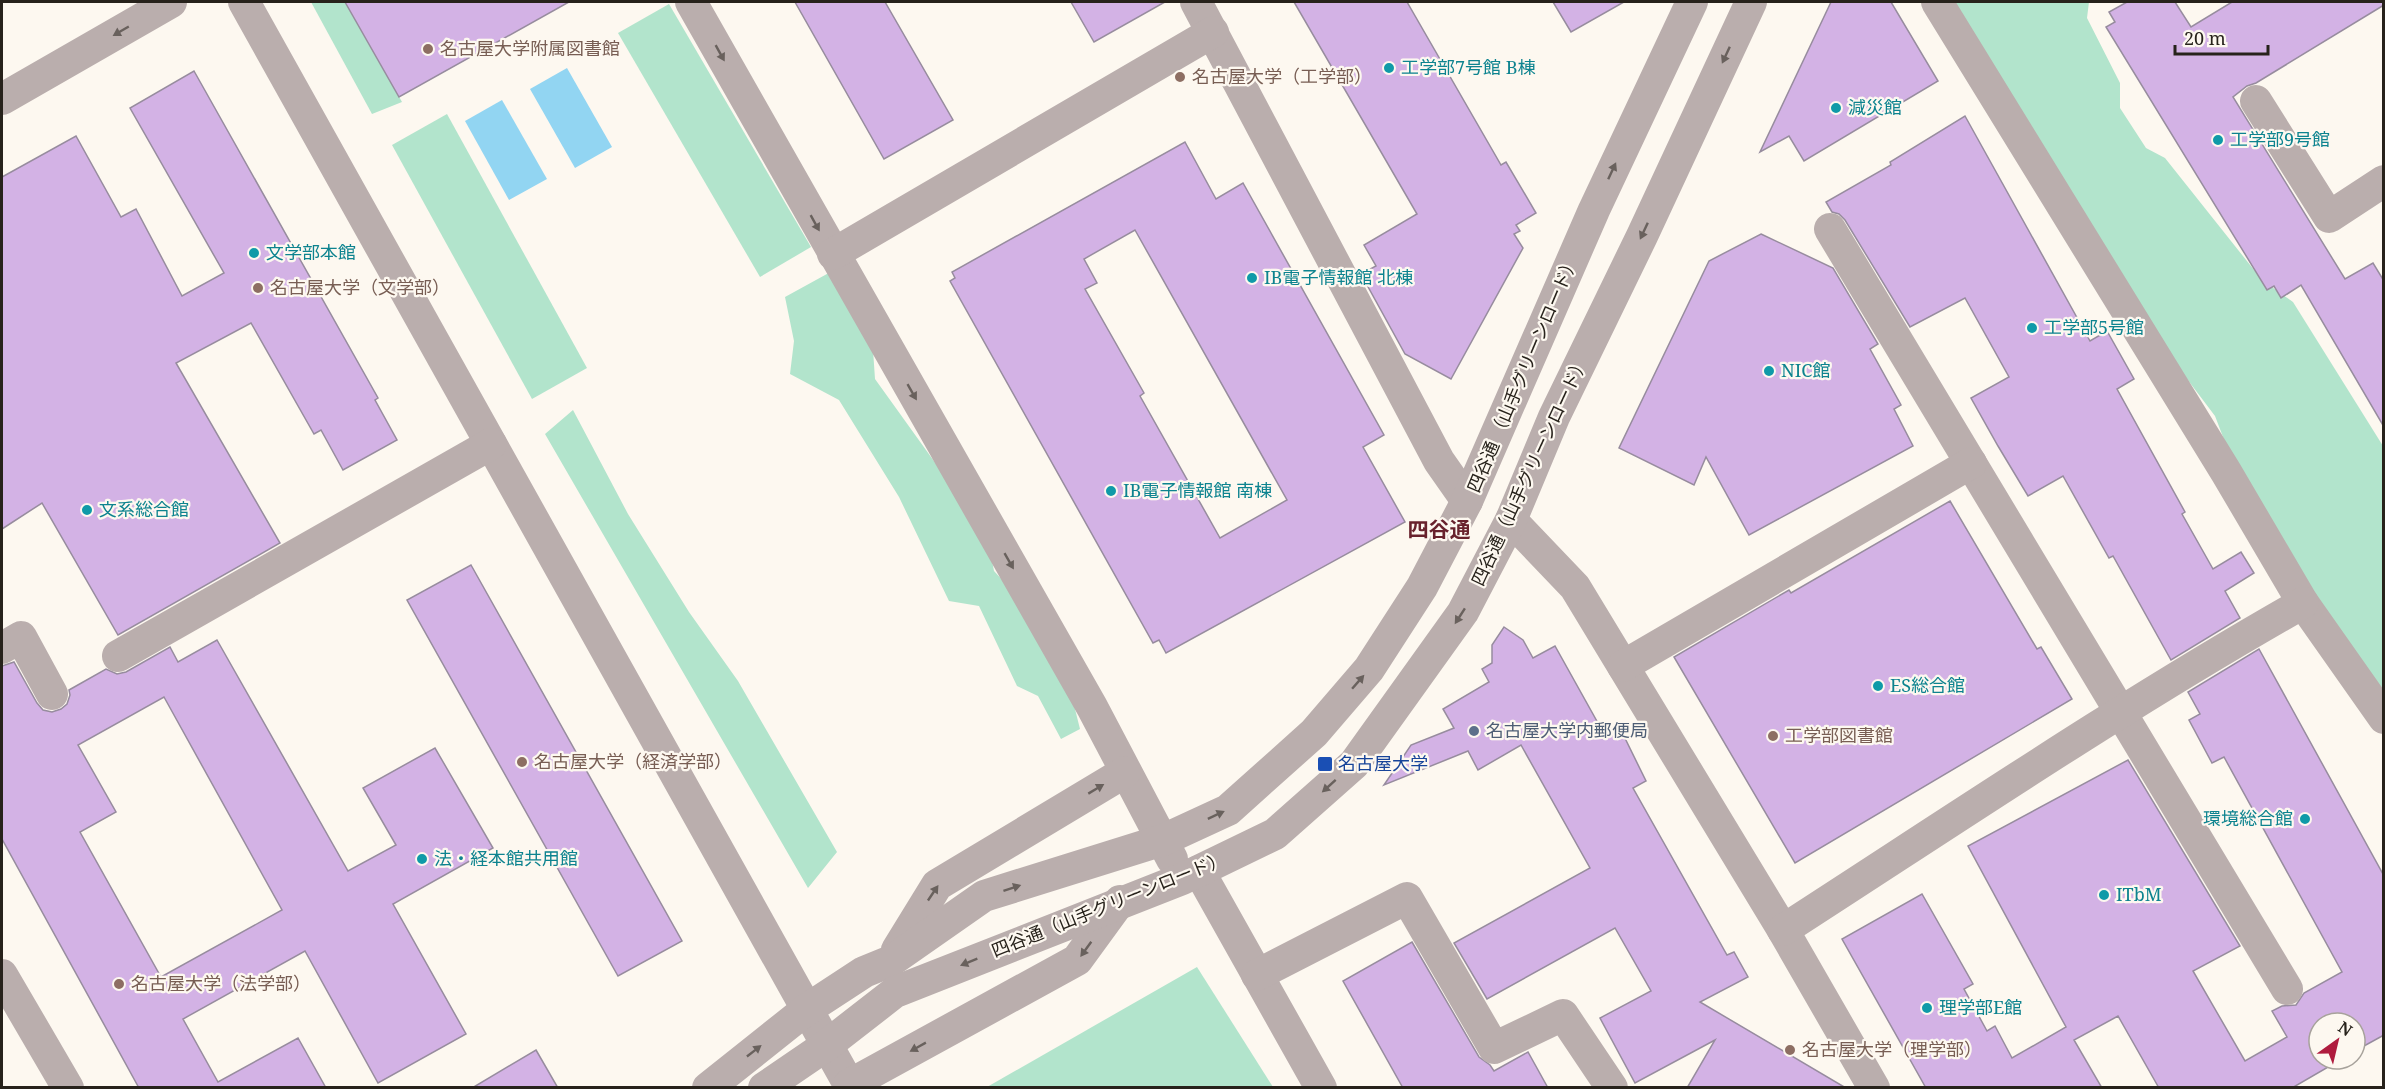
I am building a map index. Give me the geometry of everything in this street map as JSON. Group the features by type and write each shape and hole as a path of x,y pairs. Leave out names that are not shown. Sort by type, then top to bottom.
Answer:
{"street":[{"path":"2,99 171,2"},
{"path":"244,2 850,1086 1077,960 1120,902"},
{"path":"691,2 1092,706 1163,840 1190,875 1257,975 1321,1088"},
{"path":"1196,2 1439,461 1467,501"},
{"name":"四谷通 （山手グリーンロード）","path":"708,1088 806,1010 864,972 891,961 984,896 1163,840 1228,810 1314,733 1369,669 1422,587 1467,501 1594,210 1692,2"},
{"name":"四谷通（山手グリーンロード）","path":"764,1088 827,1045 895,992 1190,875 1275,834 1354,764 1463,612 1511,520 1554,417 1642,236 1750,2"},
{"path":"1937,2 2226,472 2303,603 2384,718"},
{"path":"833,254 1213,32"},
{"path":"2256,101 2329,217 2384,181"},
{"path":"1830,229 2287,989"},
{"path":"118,656 490,444"},
{"path":"1623,666 1971,463"},
{"path":"1511,520 1575,586 1783,930 1874,1088"},
{"path":"1783,930 2121,711 2303,603"},
{"path":"2,648 21,637 52,694"},
{"path":"891,961 937,885 1125,772"},
{"path":"1257,975 1407,898 1494,1048 1563,1015 1612,1088"},
{"path":"2,975 68,1088"}],"green space":[{"path":"311,2 345,2 402,102 372,114"},
{"path":"1947,2 2089,2 2087,18 2120,83 2120,108 2146,148 2165,158 2262,280 2293,302 2383,446 2383,704 2233,463 2215,416 2175,363"},
{"path":"669,4 811,247 760,277 618,33"},
{"path":"447,114 587,368 532,399 392,145"},
{"path":"836,269 872,335 875,379 987,535 994,571 1028,608 1068,681 1080,729 1061,739 1038,696 1017,686 979,606 949,601 899,497 839,400 790,374 794,341 785,297"},
{"path":"573,410 628,514 689,612 738,681 837,852 808,888 545,434"},
{"path":"1197,967 1273,1087 987,1087"}],"water":[{"path":"567,68 612,147 575,168 530,89"},
{"path":"502,100 547,179 509,200 465,121"}],"building":[{"name":"名古屋大学附属図書館","path":"345,2 569,2 399,97"},
{"path":"795,2 885,2 953,120 884,159"},
{"path":"1071,2 1165,2 1094,42"},
{"path":"1294,2 1407,2 1501,165 1506,162 1536,213 1516,225 1520,231 1514,234 1523,248 1451,379 1405,354 1361,274 1376,266 1364,245 1417,214"},
{"path":"1553,2 1624,2 1571,32"},
{"name":"減災館","path":"1831,2 1891,2 1938,81 1804,161 1789,136 1760,152"},
{"path":"2127,2 2175,2 2191,27 2232,2 2384,2 2384,5 2256,83 2247,86 2233,97 2345,279 2373,263 2384,281 2384,427 2301,285 2281,298 2274,286 2267,290 2106,27 2115,22 2109,12"},
{"path":"194,71 378,398 375,400 397,440 343,470 321,430 314,434 251,323 176,363 280,543 118,635 42,503 2,529 2,177 76,136 121,217 136,209 182,296 224,273 130,108"},
{"name":"工学部5号館","path":"1965,116 2090,341 2107,331 2134,379 2117,389 2185,512 2182,514 2213,569 2241,552 2254,573 2225,591 2240,618 2171,660 2113,556 2109,558 2063,476 2028,496 1998,446 1971,398 2009,377 1965,298 1910,327 1845,220 1839,214 1832,212 1826,202 1891,165 1890,162"},
{"path":"1185,142 1216,199 1243,183 1384,435 1363,447 1405,522 1166,653 1159,640 1153,643 950,281 955,278 952,272","holes":["1135,230 1287,500 1220,538 1140,396 1144,393 1085,289 1097,283 1084,259"]},
{"name":"NIC館","path":"1761,234 1833,268 1878,344 1870,349 1901,405 1894,409 1913,446 1749,535 1706,457 1694,485 1619,448 1709,261"},
{"name":"ES総合館","path":"1950,501 2037,649 2041,647 2072,699 1795,863 1674,657 1789,590 1791,593"},
{"path":"471,565 682,941 618,976 407,600"},
{"path":"1504,627 1523,640 1533,658 1555,646 1603,732 1618,724 1646,781 1633,788 1727,955 1734,952 1748,977 1700,1002 1846,1088 1687,1088 1715,1040 1635,1083 1600,1018 1651,991 1615,928 1487,999 1454,943 1590,868 1521,745 1478,770 1468,751 1384,785 1411,745 1454,728 1443,709 1489,682 1482,669 1492,663 1492,645"},
{"name":"法・経本館共用館","path":"217,640 348,871 396,845 363,788 435,748 493,848 393,904 466,1034 378,1083 305,951 183,1019 218,1082 298,1038 326,1088 139,1088 2,839 2,666 14,662 37,703 43,710 52,712 67,704 69,690 106,669 117,674 126,672 170,647 178,662","holes":["164,697 282,910 161,977 80,832 116,812 78,745"]},
{"path":"2259,649 2384,876 2384,1035 2367,1044 2367,1011 2307,1011 2307,1071 2321,1071 2292,1088 2159,1088 2118,1016 2074,1040 2102,1088 1926,1088 1842,939 1922,894 1973,984 1964,989 1987,1031 1995,1026 2012,1058 2066,1027 1968,846 2128,760 2240,946 2193,971 2245,1061 2287,1037 2272,1011 2282,1006 2296,1005 2304,993 2342,972 2224,757 2212,763 2189,720 2200,714 2188,692"},
{"path":"1412,942 1479,1057 1494,1071 1528,1052 1548,1088 1403,1088 1343,981"},
{"path":"536,1050 558,1088 472,1088"}],"place":[{"name":"名古屋大学附属図書館","path":"428,49"},
{"name":"工学部7号館 B棟","path":"1389,68"},
{"name":"名古屋大学（工学部）","path":"1180,77"},
{"name":"減災館","path":"1836,108"},
{"name":"工学部9号館","path":"2218,140"},
{"name":"文学部本館","path":"254,253"},
{"name":"IB電子情報館 北棟","path":"1252,278"},
{"name":"名古屋大学（文学部）","path":"258,288"},
{"name":"工学部5号館","path":"2032,328"},
{"name":"NIC館","path":"1769,371"},
{"name":"IB電子情報館 南棟","path":"1111,491"},
{"name":"文系総合館","path":"87,510"},
{"name":"ES総合館","path":"1878,686"},
{"name":"名古屋大学内郵便局","path":"1474,731"},
{"name":"工学部図書館","path":"1773,736"},
{"name":"名古屋大学（経済学部）","path":"522,762"},
{"name":"名古屋大学","path":"1325,764"},
{"name":"環境総合館","path":"2305,819"},
{"name":"法・経本館共用館","path":"422,859"},
{"name":"ITbM","path":"2104,895"},
{"name":"名古屋大学（法学部）","path":"119,984"},
{"name":"理学部E館","path":"1927,1008"},
{"name":"名古屋大学（理学部）","path":"1790,1050"}],"district":[{"name":"四谷通","path":"1439,530"}]}
